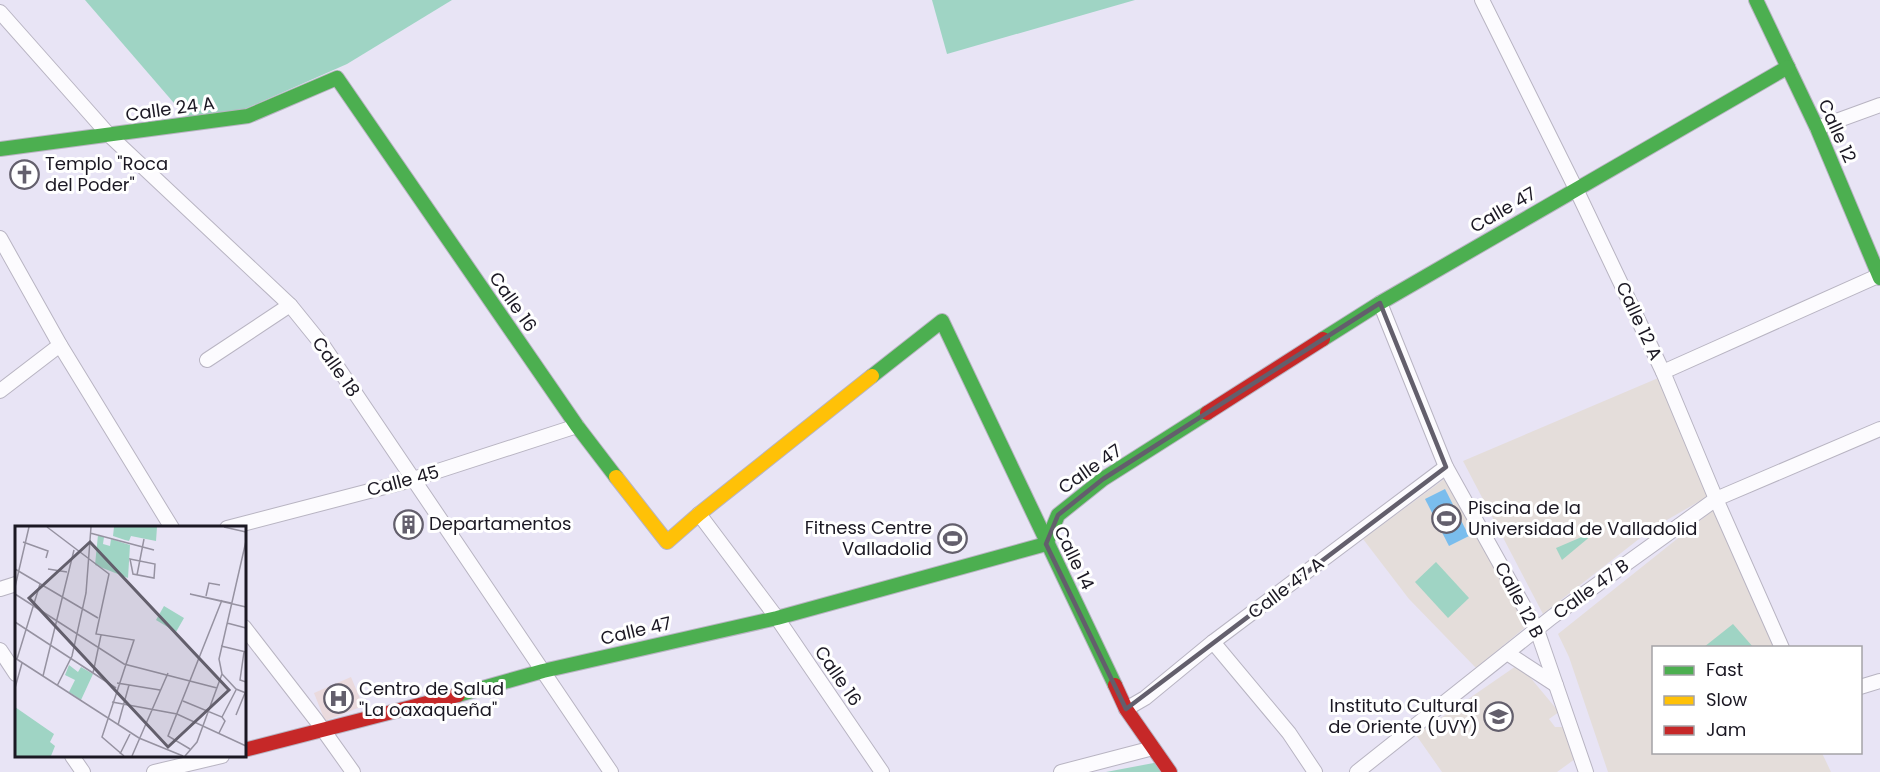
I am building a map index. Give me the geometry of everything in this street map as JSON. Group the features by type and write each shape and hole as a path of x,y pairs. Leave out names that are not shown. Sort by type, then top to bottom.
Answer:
{"street":[{"name":"Calle 12 A","path":"1482,0 1576,189 1663,372 1781,646"},
{"name":"Calle 12","path":"1756,0 1817,128 1880,276"},
{"name":"Calle 18","path":"0,12 109,135 290,305 324,347 611,772"},
{"name":"Calle 47","path":"246,750 429,704 543,671 777,618 1047,544 1058,515 1103,479 1380,303 1788,67"},
{"name":"Calle 24 A","path":"0,149 248,116 337,78"},
{"name":"Calle 16","path":"337,78 577,426 667,542 699,514 777,618 882,772"},
{"path":"1817,128 1880,105"},
{"path":"0,238 60,345 171,526"},
{"path":"1663,372 1880,276"},
{"name":"Calle 12 B","path":"1380,303 1446,466 1537,630 1586,772"},
{"path":"207,360 290,305"},
{"name":"Calle 14","path":"699,514 942,321 1126,709 1170,772"},
{"path":"0,391 60,345"},
{"name":"Calle 45","path":"235,526 413,480 577,426"},
{"name":"Calle 47 B","path":"1357,772 1552,617 1716,499 1880,429"},
{"name":"Calle 47 A","path":"1126,709 1145,698 1213,642 1446,466"},
{"path":"1040,530 1058,515"},
{"path":"0,589 15,585"},
{"path":"246,630 353,772"},
{"path":"1213,642 1289,733 1315,772"},
{"path":"0,650 15,672"},
{"path":"1507,653 1556,685"},
{"path":"1862,686 1880,681"},
{"path":"1061,772 1153,748"},
{"path":"73,757 83,772"},
{"path":"154,772 218,757"}],"highlighted area":[{"path":"1380,303 1446,467 1126,709 1046,544 1058,515 1103,479"}],"shaded area":[{"path":"1663,376 1712,494 1653,528 1543,614 1463,461"},
{"path":"1447,477 1527,626 1476,668 1409,599 1363,539"},
{"path":"1717,507 1776,646 1652,646 1652,754 1822,754 1831,772 1608,772 1569,657 1558,634"},
{"name":"Instituto Cultural de Oriente (UVY)","path":"1519,664 1559,712 1549,719 1555,727 1567,727 1575,759 1557,772 1442,772 1416,735"},
{"name":"Centro de Salud \"La oaxaqueña\"","path":"351,677 363,706 325,721 314,693"}],"green space":[{"path":"85,0 452,0 347,64 238,112 186,117"},
{"path":"932,0 1135,0 947,54"},
{"path":"1598,530 1562,560 1556,548"},
{"path":"1436,562 1469,598 1448,618 1415,582"},
{"path":"1733,624 1752,646 1705,646"},
{"path":"1159,762 1166,772 1106,772"}],"water":[{"name":"Piscina de la Universidad de Valladolid","path":"1445,489 1469,536 1449,546 1425,499"}],"traffic: fast":[{"path":"1756,0 1817,128 1880,278"},
{"path":"1323,339 1380,303 1788,67"},
{"path":"0,149 248,116 337,78 577,426 616,477"},
{"path":"872,376 942,321 1115,685"},
{"path":"458,695 543,671 777,618 1046,544 1058,515 1103,479 1207,413"}],"traffic: slow":[{"path":"616,477 667,542 872,376"}],"traffic: jam":[{"path":"1207,413 1323,339"},
{"path":"1115,685 1126,709 1170,772"},
{"path":"246,749 458,695"}],"place":[{"name":"Templo \"Roca del Poder\"","path":"24,174"},
{"name":"Piscina de la Universidad de Valladolid","path":"1447,518"},
{"name":"Departamentos","path":"408,524"},
{"name":"Fitness Centre Valladolid","path":"953,538"},
{"name":"Centro de Salud \"La oaxaqueña\"","path":"338,699"},
{"name":"Instituto Cultural de Oriente (UVY)","path":"1499,716"}]}
